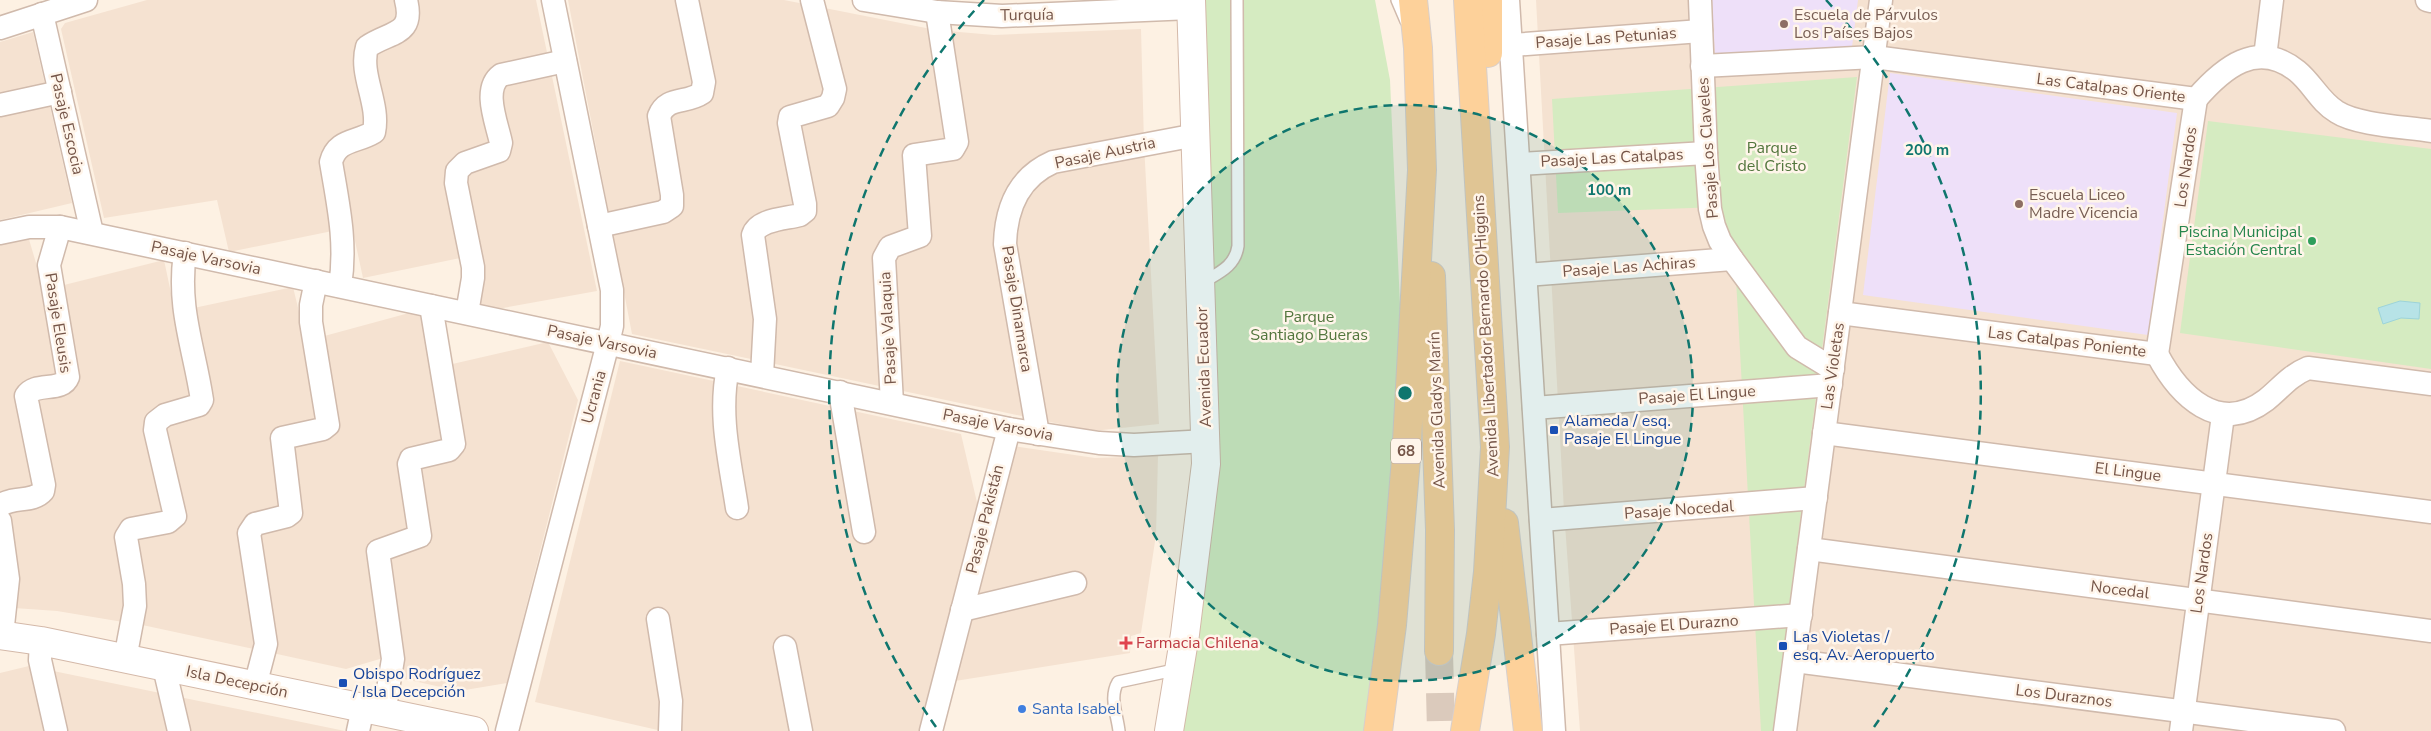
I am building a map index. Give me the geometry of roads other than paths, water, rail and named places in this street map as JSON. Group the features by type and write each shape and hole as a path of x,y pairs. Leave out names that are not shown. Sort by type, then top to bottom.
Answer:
{"main road":[{"path":"1413,0 1418,48 1422,170"},
{"name":"Avenida Libertador Bernardo O'Higgins","path":"1465,731 1480,643 1488,572 1495,447 1468,0"},
{"path":"1480,199 1489,92 1488,0"},
{"name":"Avenida Ecuador","path":"1169,731 1180,669 1203,492 1206,441 1191,4"},
{"name":"Avenida Gladys Marín","path":"1422,170 1430,248 1438,426 1440,530 1439,650"},
{"name":"68","path":"1378,731 1392,625 1405,469 1422,170"},
{"path":"1495,447 1528,731"},
{"name":"Isla Decepción","path":"1,635 41,641 255,686 369,717 474,731"}],"street":[{"path":"0,28 86,0"},
{"path":"340,286 344,261 344,241 331,162 334,151 338,148 374,132 377,121 364,60 367,47 400,31 407,24 409,12 406,0"},
{"name":"Ucrania","path":"507,731 608,343 612,317 612,290 553,0"},
{"path":"599,226 663,212 672,206 672,195 659,116 662,108 669,102 695,98 702,93 704,82 687,0"},
{"path":"762,375 765,319 753,235 755,228 761,224 800,215 805,211 806,204 789,123 790,117 828,106 833,98 835,89 812,0"},
{"name":"Turquía","path":"864,0 937,12 1019,16 1191,4"},
{"path":"1508,0 1554,731"},
{"name":"Pasaje Los Claveles","path":"1700,0 1706,153 1710,210 1714,226 1720,241 1732,259 1797,348 1832,377"},
{"name":"Las Violetas","path":"1786,731 1881,0"},
{"path":"2272,0 2265,57 2282,62 2297,71 2324,102 2344,115 2352,118 2431,131"},
{"path":"2427,0 2431,1"},
{"name":"Pasaje Valaquia","path":"892,403 884,258 890,248 920,236 914,155 953,149 957,142 937,12"},
{"name":"Pasaje Escocia","path":"42,14 92,234"},
{"name":"Pasaje Las Petunias","path":"1512,45 1701,31"},
{"path":"1702,66 1874,57"},
{"name":"Las Catalpas Oriente","path":"1874,57 2196,99 2225,69 2245,59 2265,57"},
{"path":"467,313 474,278 456,183 457,171 465,163 499,151 500,143 491,91 493,81 501,75 565,61"},
{"path":"0,105 60,92"},
{"name":"Los Nardos","path":"2158,354 2196,99"},
{"name":"Pasaje Austria","path":"1021,186 1035,172 1053,162 1196,135"},
{"name":"Pasaje Las Catalpas","path":"1519,164 1706,153"},
{"name":"Pasaje Dinamarca","path":"1021,186 1008,215 1005,244 1038,434"},
{"name":"Pasaje Varsovia","path":"0,233 29,227 60,227 762,375 1008,429 1099,443 1134,445 1206,441"},
{"name":"Pasaje Eleusis","path":"0,506 5,502 36,496 43,491 44,485 26,396 32,389 62,384 68,377 49,265 60,227"},
{"path":"125,658 135,606 134,584 126,537 131,529 168,522 175,516 156,430 156,422 165,415 199,405 202,400 184,313 182,272 185,253"},
{"name":"Pasaje Las Achiras","path":"1526,274 1732,259"},
{"path":"255,686 266,644 249,533 255,524 287,516 291,513 282,438 323,429 328,425 311,322 311,305 316,281"},
{"path":"369,717 392,675 393,646 378,551 420,536 410,464 411,459 449,450 454,444 431,306"},
{"name":"Las Catalpas Poniente","path":"1840,313 2158,354 2172,381 2206,411 2223,415"},
{"path":"728,368 723,391 723,416 737,508"},
{"path":"2223,415 2245,412 2265,400 2293,374 2308,368 2431,384"},
{"name":"Pasaje El Lingue","path":"1534,408 1832,377"},
{"path":"840,392 864,532"},
{"name":"Los Nardos","path":"2183,721 2223,415"},
{"name":"Pasaje Pakistán","path":"931,731 1008,429"},
{"name":"El Lingue","path":"1824,433 2431,512"},
{"name":"Pasaje Nocedal","path":"1541,520 1816,498"},
{"path":"0,522 8,579 1,635"},
{"name":"Nocedal","path":"1809,549 2431,630"},
{"path":"962,610 1075,583"},
{"name":"Pasaje El Durazno","path":"1548,634 1800,615"},
{"path":"658,619 671,701 670,731"},
{"path":"41,641 41,668 56,731"},
{"path":"785,646 801,731"},
{"name":"Los Duraznos","path":"1795,661 2183,721 2334,731"},
{"path":"164,667 179,731"}],"lane":[{"path":"1201,283 1230,266 1237,254 1237,0"},
{"path":"1397,0 1418,48"},
{"path":"1120,731 1113,698 1114,688 1118,682 1180,669"}],"water":[{"path":"2400,301 2420,303 2419,319 2401,318 2383,324 2378,308"}],"tunnel":[{"path":"1439,651 1441,731"}],"place":[{"name":"Escuela de Párvulos Los Países Bajos","path":"1784,24"},
{"name":"Escuela Liceo Madre Vicencia","path":"2019,204"},
{"name":"Piscina Municipal Estación Central","path":"2312,241"},
{"name":"Alameda / esq. Pasaje El Lingue","path":"1554,430"},
{"name":"Farmacia Chilena","path":"1126,643"},
{"name":"Las Violetas / esq. Av. Aeropuerto","path":"1783,646"},
{"name":"Obispo Rodríguez / Isla Decepción","path":"343,683"},
{"name":"Santa Isabel","path":"1022,709"}],"park label":[{"name":"Parque del Cristo","path":"1772,157"},
{"name":"Parque Santiago Bueras","path":"1309,326"}]}
